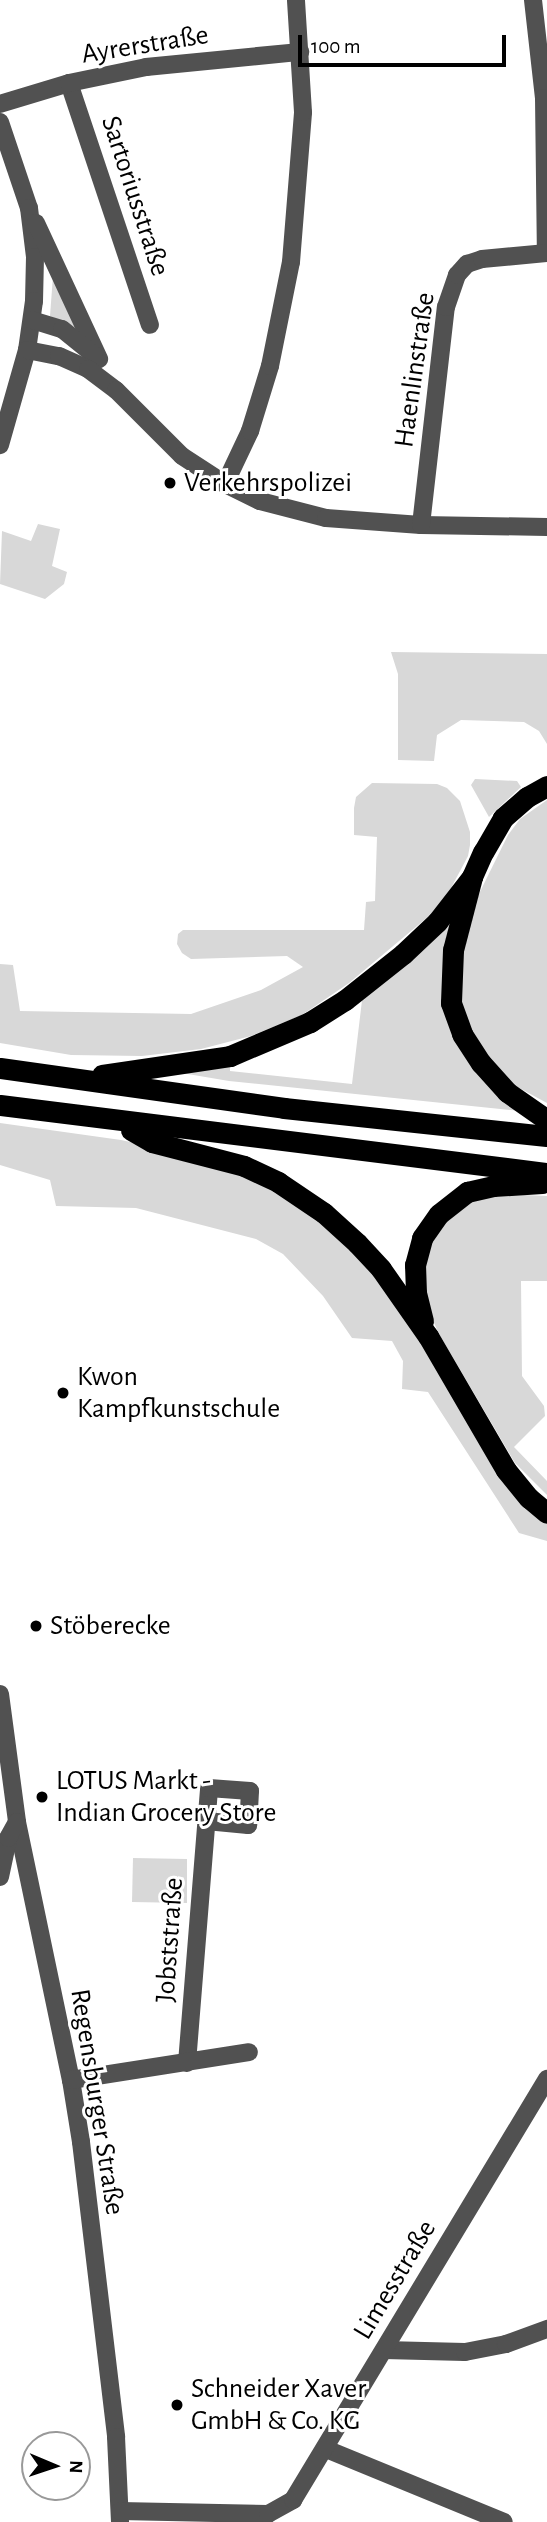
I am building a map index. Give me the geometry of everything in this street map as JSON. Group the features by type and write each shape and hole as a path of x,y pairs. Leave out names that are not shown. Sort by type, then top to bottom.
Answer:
{"highway":[{"path":"547,786 527,797 503,818 483,852 472,877 453,950 451,1003 455,1020 494,1078 547,1120"},
{"path":"73,1079 230,1056 310,1022 345,1000 403,954 437,922 472,877"},
{"path":"0,1068 284,1108 547,1136"},
{"path":"0,1105 547,1173"},
{"path":"83,1116 131,1130 547,1181"},
{"path":"131,1130 152,1142 244,1166 306,1199 357,1243 381,1269 428,1336 506,1470 529,1498 547,1513"},
{"path":"428,1336 418,1309 414,1275 418,1250 430,1225 447,1206 467,1192 493,1186 547,1181"}],"street":[{"path":"225,484 250,431 270,366 291,262 302,151 296,0"},
{"name":"Haenlinstraße","path":"421,525 446,307 457,275 467,264 482,259 546,253 544,98 533,0"},
{"name":"Ayrerstraße","path":"0,104 69,83 146,67 300,52"},
{"name":"Sartoriusstraße","path":"69,83 150,325"},
{"path":"0,122 29,208 116,390"},
{"path":"0,445 5,409 27,350 32,320 35,257 29,208"},
{"path":"32,320 62,329 99,359"},
{"path":"27,350 68,360 88,369 116,390 182,456 225,484 292,511 326,518 421,525 547,527"},
{"name":"Regensburger Straße","path":"0,1694 9,1823 71,2080 110,2383 120,2516"},
{"name":"Jobststraße","path":"187,2063 206,1821"},
{"path":"0,1877 9,1823"},
{"path":"71,2080 249,2052"},
{"name":"Limesstraße","path":"120,2516 256,2514 277,2511 299,2493 547,2079"},
{"path":"384,2350 465,2352 506,2344 547,2329"},
{"path":"326,2449 504,2522"}],"shaded area":[{"path":"53,276 77,329 50,316"},
{"path":"38,524 60,529 52,566 67,572 64,584 45,599 0,584 2,531 31,541"},
{"path":"391,652 547,654 547,744 539,731 524,722 461,720 437,735 434,761 398,760 398,674"},
{"path":"475,779 517,781 521,787 489,817 471,785"},
{"path":"372,783 437,784 447,788 460,801 470,832 470,845 468,856 442,905 349,983 302,1015 251,1036 201,1049 142,1056 71,1055 0,1043 0,964 13,965 20,1011 191,1014 261,990 303,967 287,956 191,959 182,953 177,944 178,934 183,930 364,930 366,902 375,901 377,837 354,835 354,808 356,797"},
{"path":"547,800 547,1103 510,1083 476,1042 460,1003 461,958 473,906 508,835 520,819"},
{"path":"455,913 443,985 520,1111 229,1081 170,1071 230,1060 230,1071 352,1084 363,992"},
{"path":"0,1123 121,1140 177,1152 215,1163 293,1200 357,1251 547,1522 547,1541 519,1533 428,1392 402,1389 403,1361 392,1341 352,1338 323,1296 283,1254 256,1239 136,1208 56,1206 50,1180 0,1165"},
{"path":"547,1196 547,1281 521,1281 522,1376 544,1406 545,1416 514,1447 547,1481 547,1495 515,1463 438,1332 424,1299 425,1256 448,1214 479,1197"},
{"path":"133,1858 187,1859 187,1903 132,1902"}],"place":[{"name":"Verkehrspolizei","path":"170,483"},
{"name":"Kwon Kampfkunstschule","path":"63,1393"},
{"name":"Stöberecke","path":"36,1626"},
{"name":"LOTUS Markt - Indian Grocery Store","path":"42,1797"},
{"name":"Schneider Xaver GmbH & Co. KG","path":"177,2405"}]}
